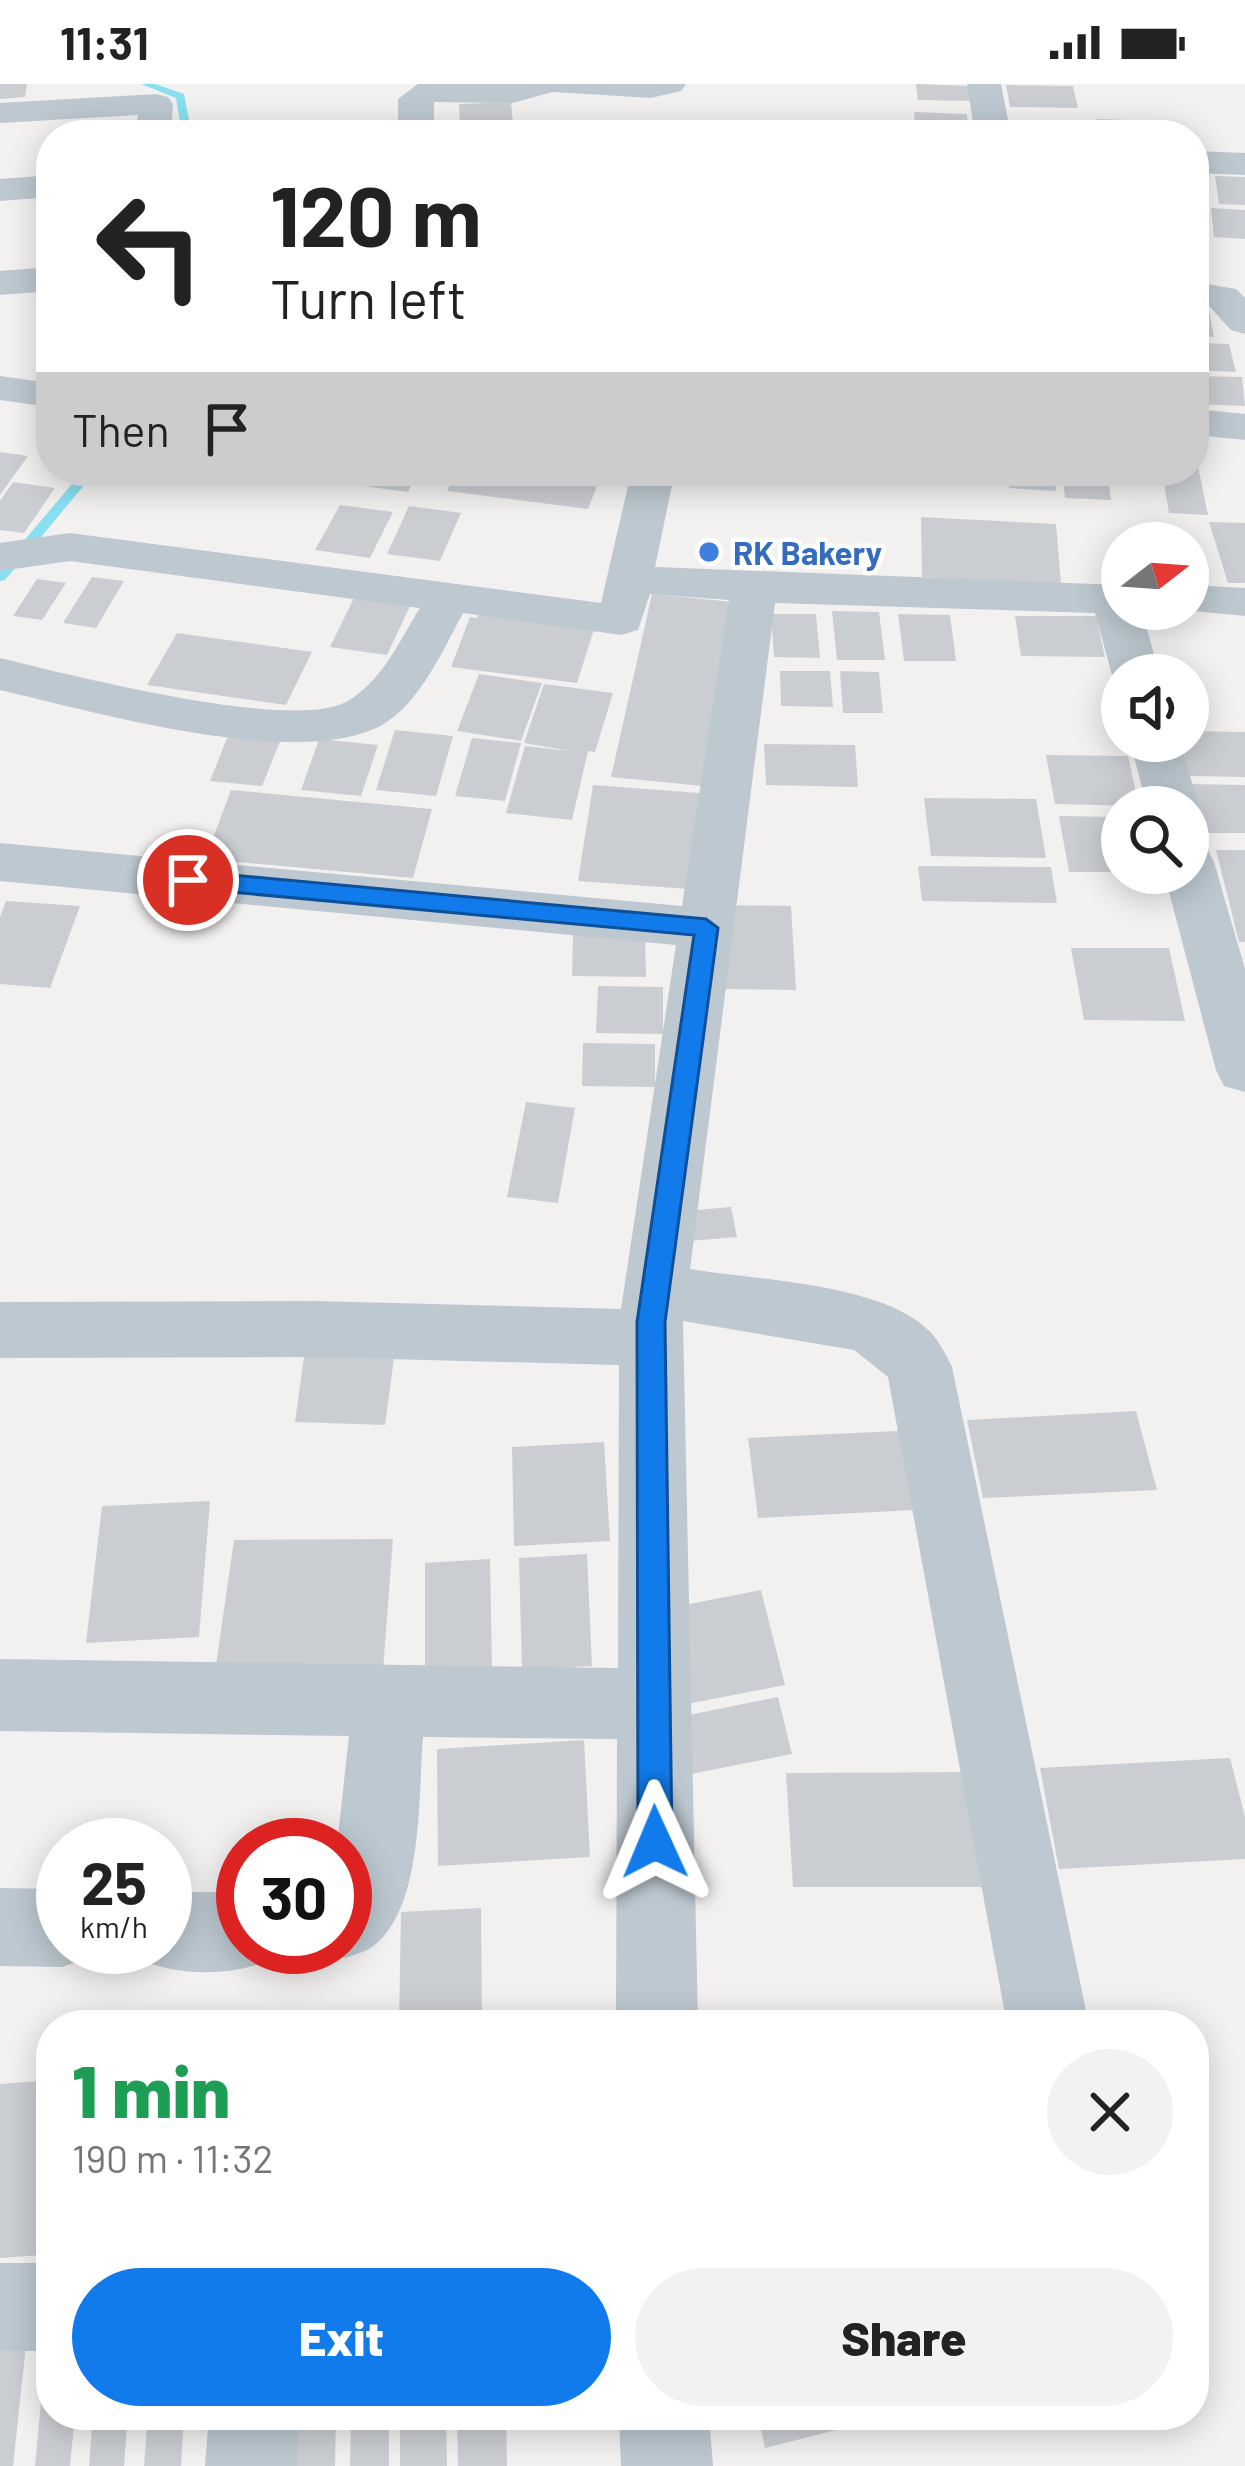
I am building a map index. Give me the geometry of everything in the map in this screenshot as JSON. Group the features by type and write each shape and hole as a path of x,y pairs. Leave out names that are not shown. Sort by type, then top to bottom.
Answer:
{"street":[{"path":"119,84 155,120"},
{"path":"416,120 415,100 428,92 512,93 545,84"},
{"path":"561,84 652,88 669,84"},
{"path":"984,84 991,120"},
{"path":"0,112 155,120"},
{"path":"1209,163 1245,164"},
{"path":"0,190 36,188"},
{"path":"0,283 36,280"},
{"path":"1209,296 1222,297 1244,318"},
{"path":"0,388 36,393"},
{"path":"1209,423 1245,427"},
{"path":"22,554 70,547 621,620 650,486"},
{"path":"633,579 754,588 1101,598"},
{"path":"657,2010 653,1314 754,588"},
{"path":"0,674 112,700 318,727 362,715 392,688 450,596"},
{"path":"1209,599 1245,602"},
{"path":"0,862 706,928"},
{"path":"1197,894 1245,1070"},
{"path":"0,1330 314,1329 653,1314 867,1325 902,1346 919,1367 1045,2010"},
{"path":"0,1695 653,1704"},
{"path":"372,1868 390,1701"},
{"path":"0,1927 36,1928"},
{"path":"0,2307 36,2307"},
{"path":"251,2466 253,2430"},
{"path":"665,2430 667,2466"}],"building":[{"path":"0,84 27,84 25,97 0,99"},
{"path":"916,84 970,86 972,101 918,100"},
{"path":"1006,85 1073,86 1078,108 1010,107"},
{"path":"511,102 513,120 460,120 459,104"},
{"path":"914,112 967,114 968,120 915,120"},
{"path":"1215,176 1245,177 1245,205 1219,204"},
{"path":"1211,208 1245,210 1245,239 1214,237"},
{"path":"1209,343 1229,344 1236,372 1209,371"},
{"path":"1209,376 1242,377 1245,406 1209,405"},
{"path":"0,452 28,456 0,495"},
{"path":"13,482 55,488 24,533 0,530 0,501"},
{"path":"364,486 411,486 408,492"},
{"path":"450,486 597,486 588,509 447,491"},
{"path":"1056,486 1056,491 1009,488"},
{"path":"1064,486 1109,486 1111,500 1065,498"},
{"path":"1164,486 1202,486 1208,515 1169,513"},
{"path":"340,505 393,512 370,558 315,550"},
{"path":"409,506 461,513 440,561 387,554"},
{"path":"921,517 1056,524 1061,584 922,577"},
{"path":"1209,522 1245,523 1245,583 1228,583"},
{"path":"92,577 124,581 96,628 63,623"},
{"path":"37,579 66,583 42,620 13,616"},
{"path":"652,594 744,603 713,787 611,777"},
{"path":"355,596 411,604 387,655 330,647"},
{"path":"480,608 596,623 577,683 451,667 470,617 477,618"},
{"path":"832,611 879,612 885,660 837,660"},
{"path":"771,614 816,614 820,658 774,657"},
{"path":"898,614 950,615 956,661 904,661"},
{"path":"1015,616 1096,616 1104,654 1101,657 1021,656"},
{"path":"177,633 312,652 286,705 147,685"},
{"path":"780,671 830,671 833,707 781,706"},
{"path":"840,671 879,672 883,713 843,713"},
{"path":"479,674 542,683 521,741 457,731"},
{"path":"544,684 613,693 595,752 588,751 572,820 506,813 525,746 570,751 524,743"},
{"path":"231,728 283,734 262,786 210,781"},
{"path":"395,730 453,736 436,796 376,790"},
{"path":"1209,731 1245,732 1245,777 1189,776 1186,762 1209,762"},
{"path":"472,738 521,743 505,801 455,796"},
{"path":"319,739 378,745 361,796 301,790"},
{"path":"764,744 855,745 858,787 766,785"},
{"path":"1046,755 1101,756 1101,762 1129,762 1135,786 1101,786 1101,805 1055,804"},
{"path":"593,785 712,794 702,890 578,881"},
{"path":"1245,785 1245,833 1209,833 1209,786 1192,786"},
{"path":"231,790 432,809 413,878 205,859"},
{"path":"924,798 1036,799 1046,858 931,856"},
{"path":"1059,816 1101,817 1101,872 1069,872"},
{"path":"1216,850 1245,850 1245,942 1239,942"},
{"path":"918,866 1051,867 1057,903 922,901"},
{"path":"6,901 80,906 50,988 0,984 0,917"},
{"path":"717,905 791,906 796,990 719,989"},
{"path":"573,931 645,932 646,977 572,976"},
{"path":"1071,948 1169,948 1185,1021 1084,1020"},
{"path":"598,986 663,987 663,1034 596,1033"},
{"path":"583,1043 655,1044 655,1087 582,1086"},
{"path":"526,1102 575,1108 558,1203 507,1197"},
{"path":"731,1207 737,1237 690,1241 685,1211"},
{"path":"304,1356 394,1358 385,1425 295,1422"},
{"path":"1136,1411 1157,1490 983,1498 967,1420"},
{"path":"919,1430 934,1509 758,1518 748,1438"},
{"path":"604,1442 610,1541 514,1546 512,1447"},
{"path":"210,1501 199,1637 86,1643 102,1506"},
{"path":"393,1539 383,1671 215,1672 234,1540"},
{"path":"587,1554 592,1666 522,1670 519,1558"},
{"path":"490,1559 492,1667 425,1671 425,1563"},
{"path":"761,1590 785,1685 682,1705 659,1610"},
{"path":"778,1697 792,1754 671,1778 659,1721"},
{"path":"584,1740 590,1857 438,1866 437,1749"},
{"path":"1230,1758 1245,1817 1245,1859 1059,1869 1040,1768"},
{"path":"977,1772 991,1887 793,1887 786,1773"},
{"path":"481,1908 482,2010 399,2010 401,1912"},
{"path":"36,2081 36,2255 0,2258 0,2084"},
{"path":"27,2337 13,2466 0,2466 0,2339"},
{"path":"38,2430 74,2430 70,2466 35,2466"},
{"path":"92,2430 127,2430 124,2466 89,2466"},
{"path":"147,2430 183,2430 181,2466 144,2466"},
{"path":"281,2430 336,2430 335,2466 280,2466"},
{"path":"351,2430 389,2430 389,2466 350,2466"},
{"path":"400,2430 446,2430 447,2466 400,2466"},
{"path":"457,2430 506,2430 507,2466 458,2466"},
{"path":"761,2430 836,2430 765,2448"}],"waterway":[{"path":"146,84 181,96 185,120"},
{"path":"0,577 77,486"}],"place":[{"name":"RK Bakery","path":"709,552"}],"route":[{"path":"188,880 706,928 651,1322 655,1842"}]}
